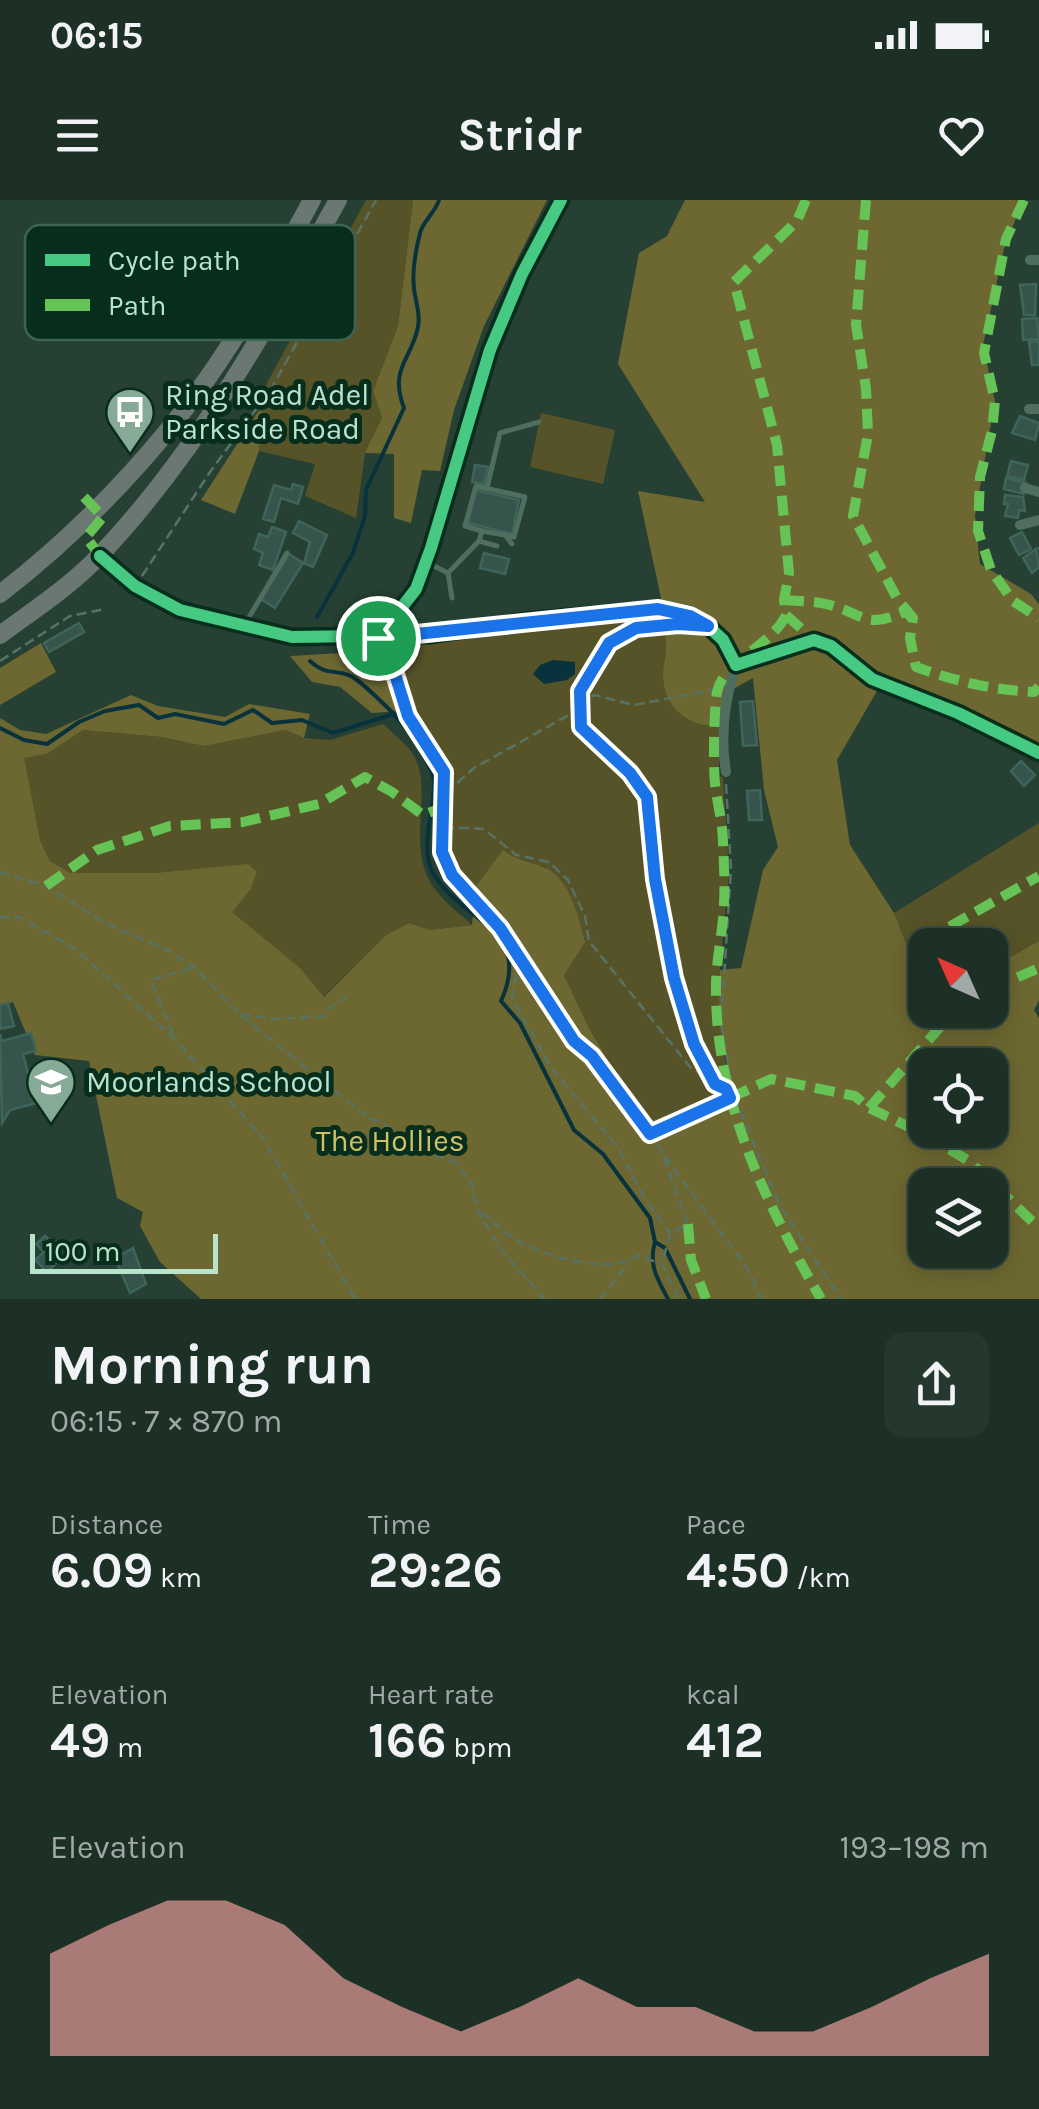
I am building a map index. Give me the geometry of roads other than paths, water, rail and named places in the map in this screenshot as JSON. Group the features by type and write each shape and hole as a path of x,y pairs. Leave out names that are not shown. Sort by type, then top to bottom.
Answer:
{"highway":[{"path":"298,225 312,200"},
{"path":"324,225 338,200"},
{"path":"0,594 57,545 148,453 233,340"},
{"path":"0,635 70,584 100,556 173,468 227,393 257,340"}],"street":[{"path":"378,638 416,588 490,350 522,274 561,200"},
{"path":"1025,488 1039,492"},
{"path":"1020,526 1039,520"},
{"path":"100,556 135,586 180,610 292,637 378,638 658,609 690,616 723,640 736,664 728,690 723,755 726,772"},
{"path":"736,664 814,640 831,646 872,679 1039,752"}],"lane":[{"path":"487,488 500,433 538,422"},
{"path":"476,486 525,497 514,538 482,531 465,526 476,486"},
{"path":"448,574 479,542 482,531"},
{"path":"504,536 512,544"},
{"path":"479,542 497,546"},
{"path":"244,626 287,553"},
{"path":"426,562 448,574"},
{"path":"448,574 452,598"}],"water":[{"path":"553,660 575,662 575,674 567,680 544,684 533,674 540,665"}],"waterway":[{"path":"317,617 353,553 365,516 366,490 404,408 400,374 419,322 414,282 416,253 422,229 439,200"},
{"path":"310,661 321,669 360,682 393,714 425,758 434,782 427,840 433,873 445,890 501,941 508,957 509,977 501,1001 520,1023 574,1130 603,1154 650,1218 655,1242 665,1248 690,1299"},
{"path":"0,728 24,740 47,744 79,722 105,711 139,705 158,718 175,714 224,724 253,710 272,723 302,720 333,733 394,714"},
{"path":"655,1242 653,1265 668,1299"}],"place":[{"name":"Ring Road Adel Parkside Road","path":"130,454"},
{"name":"Moorlands School","path":"51,1124"}],"park label":[{"name":"The Hollies","path":"390,1141"}]}
